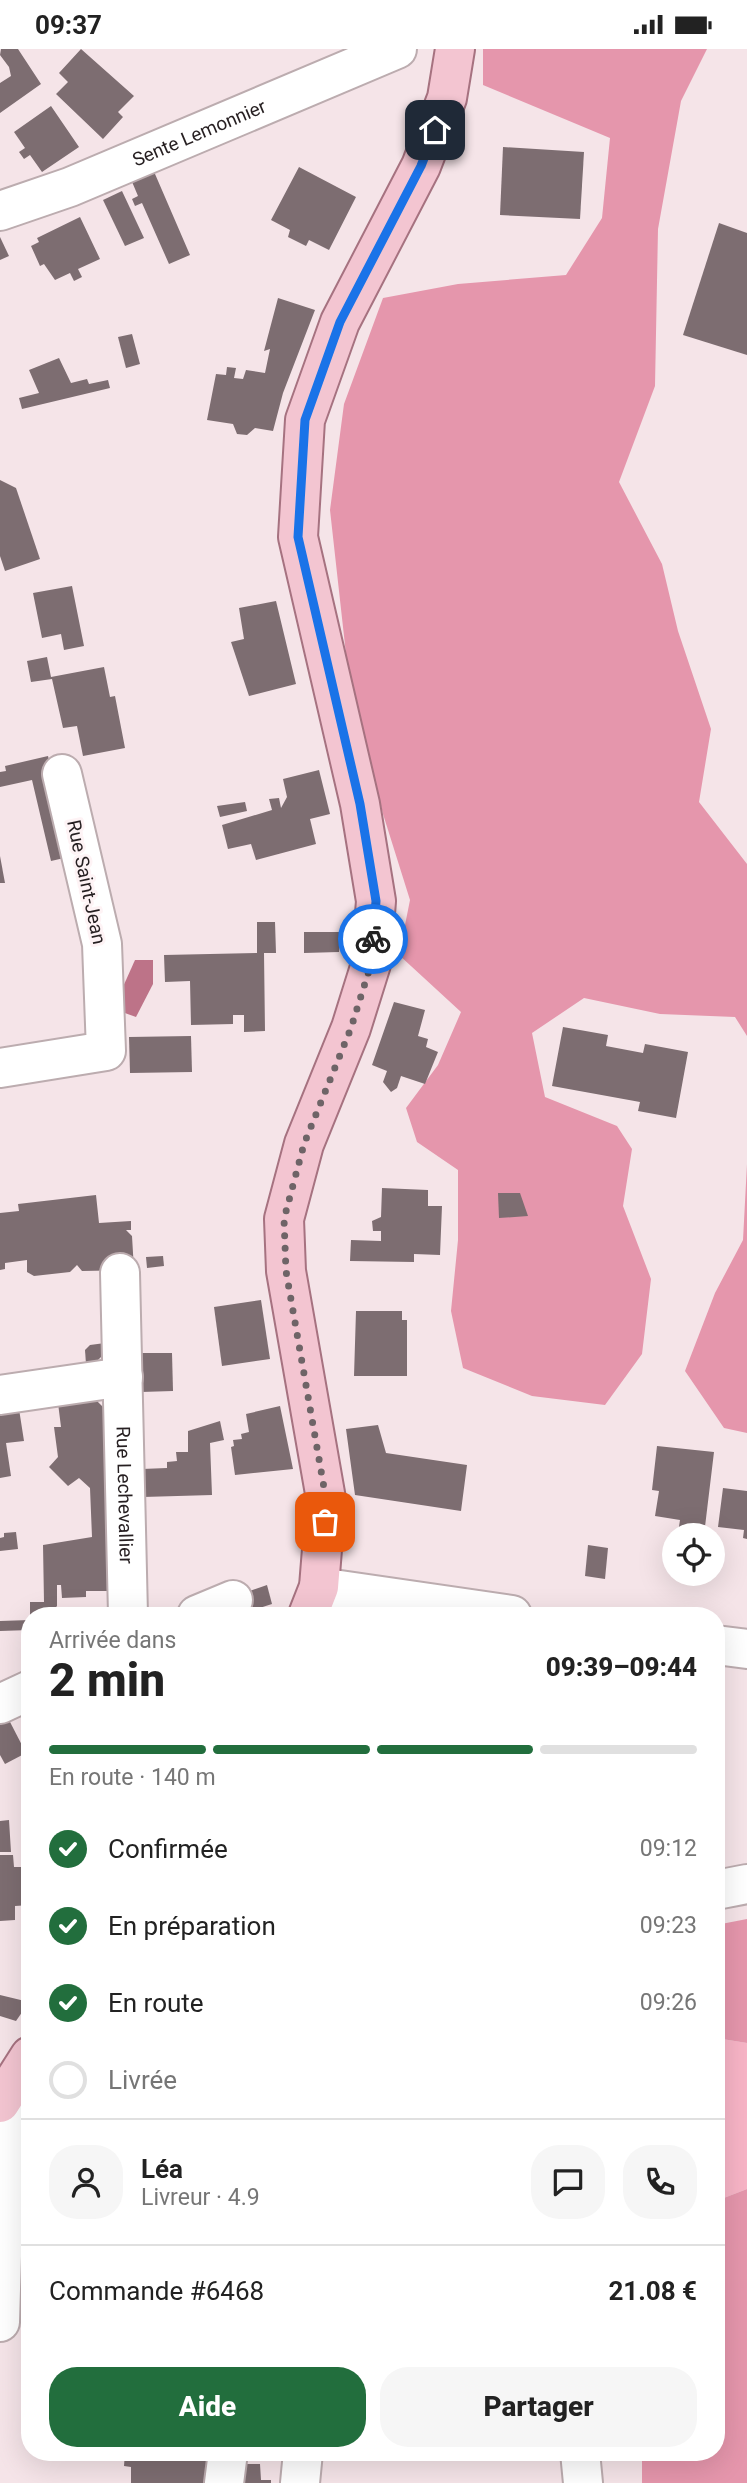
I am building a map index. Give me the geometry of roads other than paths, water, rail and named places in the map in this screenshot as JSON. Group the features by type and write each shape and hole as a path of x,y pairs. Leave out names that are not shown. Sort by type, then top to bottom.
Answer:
{"main road":[{"path":"313,1601 326,1499 286,1271 284,1219 304,1144 351,1028 371,964 376,901 360,804 298,537 305,420 340,322 421,166 447,98 455,49"},
{"path":"4,2097 21,2070"}],"street":[{"name":"Sente Lemonnier","path":"0,211 70,187 397,49"},
{"name":"Rue Saint-Jean","path":"0,1068 106,1051 102,944 62,773"},
{"name":"Rue Lechevallier","path":"121,1273 128,1607"},
{"path":"0,1395 123,1377"},
{"path":"216,1607 233,1600"},
{"path":"313,1601 398,1607"},
{"path":"725,1646 747,1649"},
{"path":"0,1704 21,1694"},
{"path":"725,1888 747,1884"},
{"path":"0,2322 4,2097"},
{"path":"224,2483 227,2461"},
{"path":"300,2483 302,2461"},
{"path":"581,2461 583,2483"}]}
